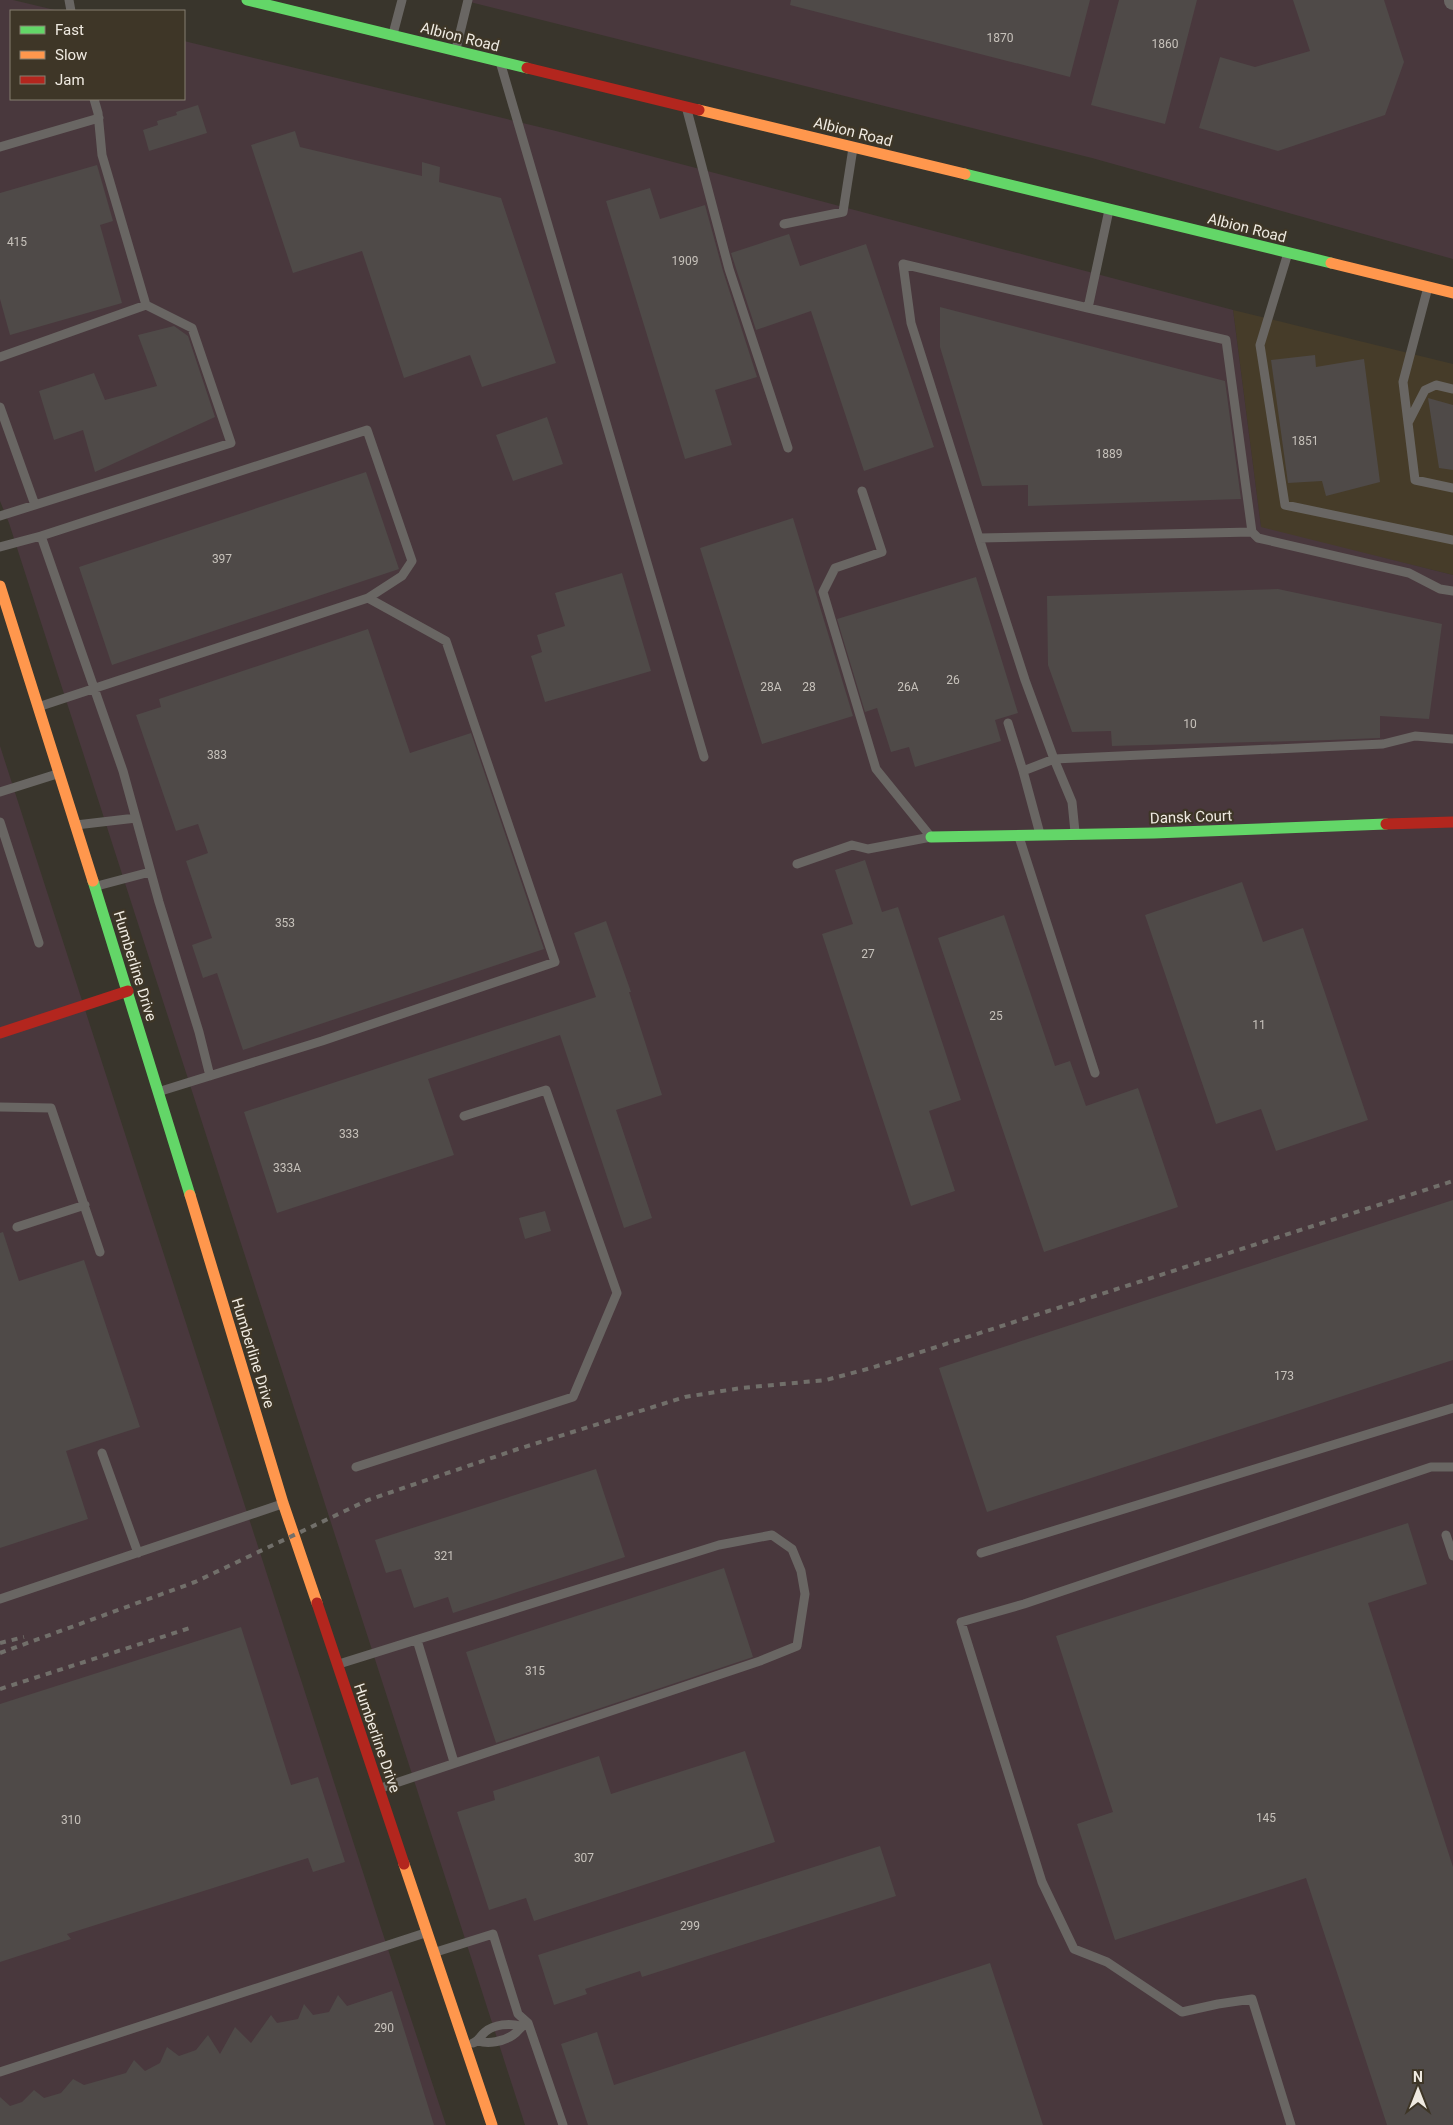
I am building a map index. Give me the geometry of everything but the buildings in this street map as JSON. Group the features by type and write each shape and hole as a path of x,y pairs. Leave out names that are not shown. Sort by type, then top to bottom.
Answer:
{"street":[{"name":"Albion Road","path":"247,0 1453,293"},
{"name":"Humberline Drive","path":"1,593 128,991 283,1504 492,2125"},
{"name":"Dansk Court","path":"931,837 1040,834 1154,834 1453,822"},
{"path":"0,1032 128,991"}],"lane":[{"path":"393,36 402,0"},
{"path":"456,51 468,0"},
{"path":"500,62 704,757"},
{"path":"94,100 99,118 102,155 146,305"},
{"path":"686,107 729,269 788,448"},
{"path":"0,147 99,118"},
{"path":"784,224 843,212 853,148"},
{"path":"1088,308 1109,210"},
{"path":"1288,253 1260,345 1285,505 1453,540"},
{"path":"1076,834 1072,802 1024,680 911,323 903,264 1226,340 1252,532 1258,538 1409,573 1440,589 1453,591"},
{"path":"1428,287 1403,382 1408,423 1416,480 1453,488"},
{"path":"0,358 146,305 192,328 231,443 0,516"},
{"path":"1408,423 1425,390 1436,385 1453,389"},
{"path":"0,407 35,505"},
{"path":"0,547 41,536 367,430 412,561 402,576 368,598 38,707"},
{"path":"797,864 852,845 868,849 931,837 876,769 824,592 835,568 882,552 862,491"},
{"path":"979,538 1252,532"},
{"path":"41,536 123,771 150,872 199,1032 210,1076"},
{"path":"158,1092 555,962 446,641 368,598"},
{"path":"1008,723 1040,834"},
{"path":"1023,771 1054,759 1383,744 1415,736 1453,739"},
{"path":"0,792 59,773"},
{"path":"75,825 136,818"},
{"path":"0,822 39,943"},
{"path":"1018,835 1095,1073"},
{"path":"94,887 150,872"},
{"path":"356,1467 573,1397 617,1292 546,1090 464,1116"},
{"path":"0,1107 51,1108 100,1252"},
{"path":"17,1227 85,1205"},
{"path":"981,1553 1453,1408"},
{"path":"102,1453 138,1553"},
{"path":"1291,2125 1252,1999 1182,2012 1107,1962 1074,1949 1042,1882 961,1622 1024,1604 1432,1467 1453,1467"},
{"path":"0,1599 283,1504"},
{"path":"1446,1534 1453,1556"},
{"path":"337,1665 719,1545 772,1536 792,1549 801,1571 806,1594 797,1646 760,1661 454,1762 379,1789"},
{"path":"417,1640 454,1762"},
{"path":"0,2072 427,1932"},
{"path":"434,1953 493,1934 518,2014 525,2024 564,2125"},
{"path":"465,2046 478,2041 486,2031 510,2023 525,2024"}],"shaded area":[{"path":"0,0 13,0 55,10 10,10 10,100 185,100 185,41 556,131 1233,310 1261,527 1453,575 1453,2125 525,2125 9,523 0,501"},
{"path":"462,0 1453,0 1453,259 1092,158"},
{"path":"1233,310 1453,364 1453,575 1261,528"},
{"path":"0,746 380,1925 446,2125 0,2125"}],"railway":[{"path":"0,1653 195,1582 368,1500 518,1449 685,1397 741,1388 826,1380 871,1368 1453,1181"},
{"path":"0,1689 193,1627"},
{"path":"0,1643 24,1637"}],"traffic: fast":[{"path":"247,0 527,68"},
{"path":"965,174 1331,263"},
{"path":"931,837 1154,833 1386,824"},
{"path":"93,881 190,1195"}],"traffic: slow":[{"path":"699,110 965,174"},
{"path":"1331,263 1453,293"},
{"path":"0,586 93,881"},
{"path":"190,1195 283,1503 317,1603"},
{"path":"404,1864 492,2125"}],"traffic: jam":[{"path":"527,68 699,110"},
{"path":"1386,824 1453,822"},
{"path":"0,1033 128,991"},
{"path":"317,1603 404,1864"}]}
